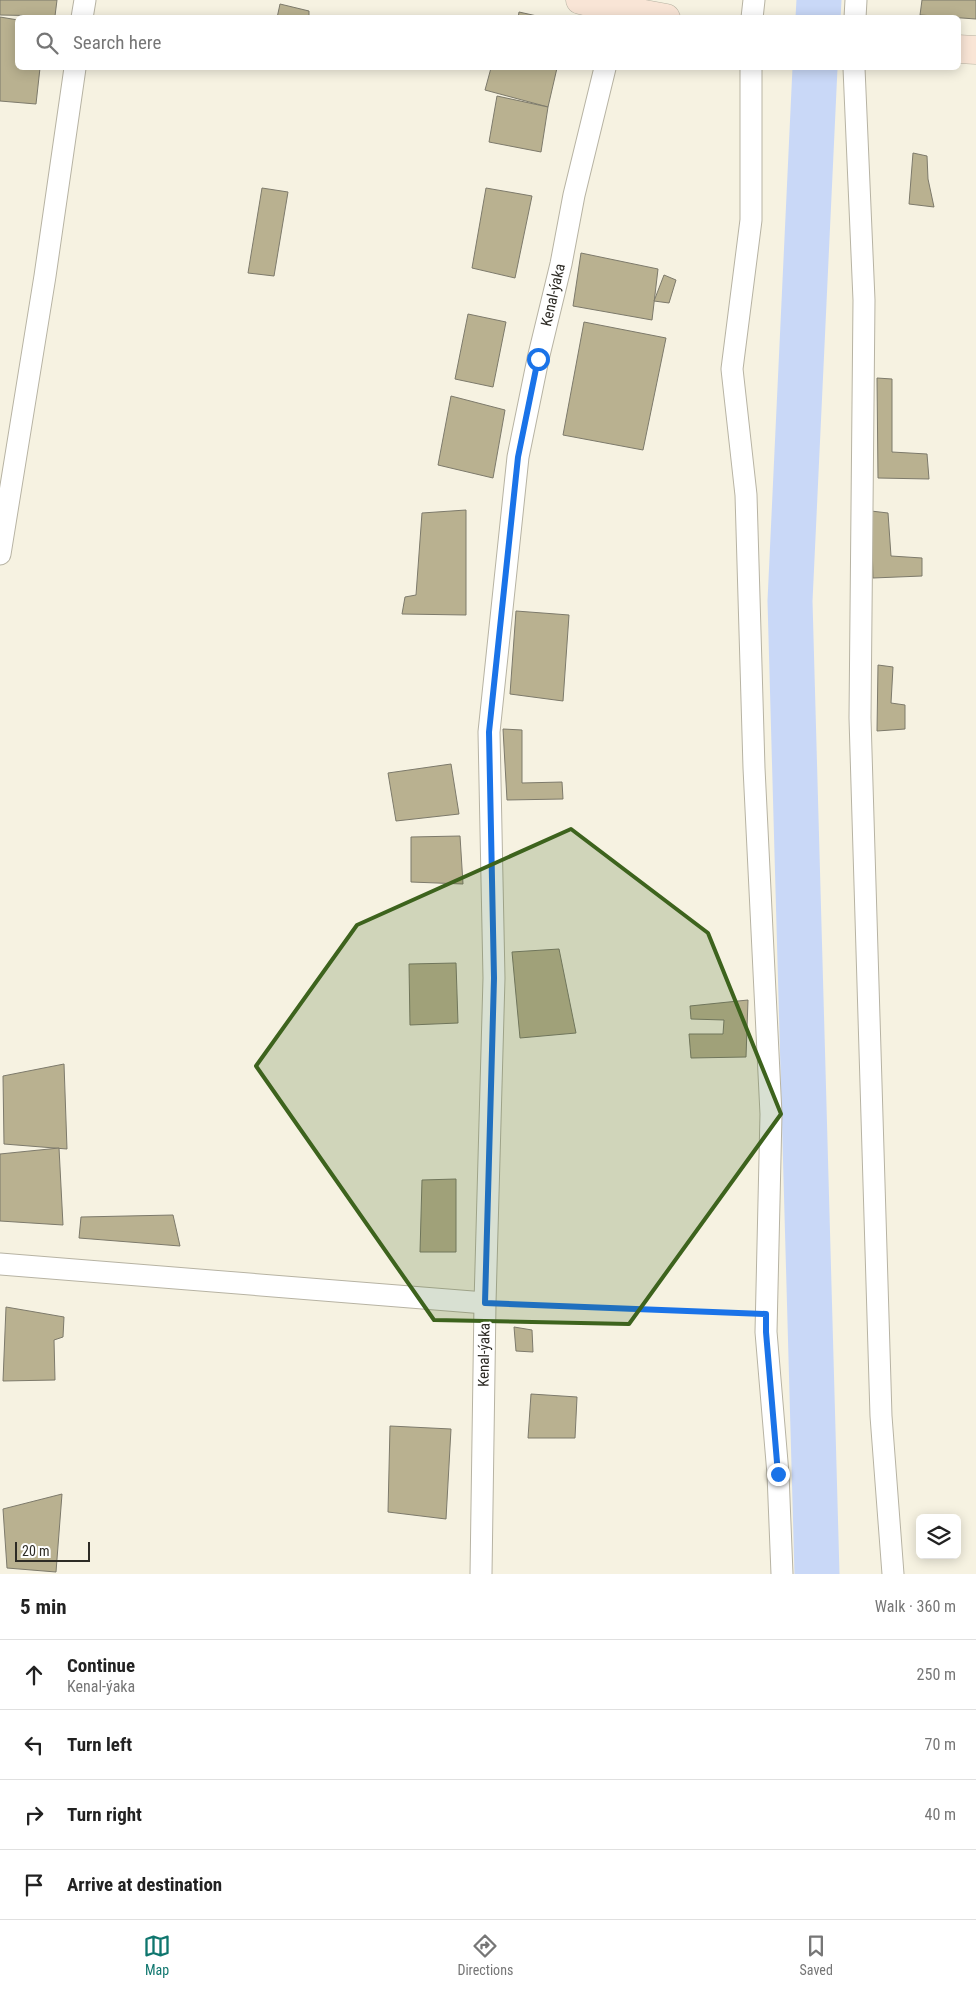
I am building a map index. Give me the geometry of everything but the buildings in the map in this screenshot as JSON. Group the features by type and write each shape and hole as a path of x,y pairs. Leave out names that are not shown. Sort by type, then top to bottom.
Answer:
{"street":[{"path":"82,15 85,0"},
{"path":"580,0 616,13 636,15"},
{"path":"752,15 754,0"},
{"path":"855,15 856,0"},
{"path":"961,49 976,50"},
{"path":"0,554 7,468 45,276 75,70"},
{"name":"Kenal-ýaka","path":"481,1574 485,1303 494,978 489,732 518,457 538,359 561,264 574,195 605,70"},
{"path":"750,70 750,220 732,369 746,494 754,778 771,1114 766,1332 778,1474 782,1574"},
{"path":"854,70 864,300 860,738 881,1416 893,1574"},
{"path":"0,1264 485,1303"}],"path":[{"path":"485,1303 766,1314"}],"highlighted area":[{"path":"571,829 708,933 781,1114 629,1324 434,1320 256,1066 357,925"}],"waterway":[{"path":"818,15 819,0"},
{"path":"815,70 790,601 817,1574"}],"route":[{"path":"538,359 518,457 489,732 494,978 485,1303 766,1314 778,1474"}]}
